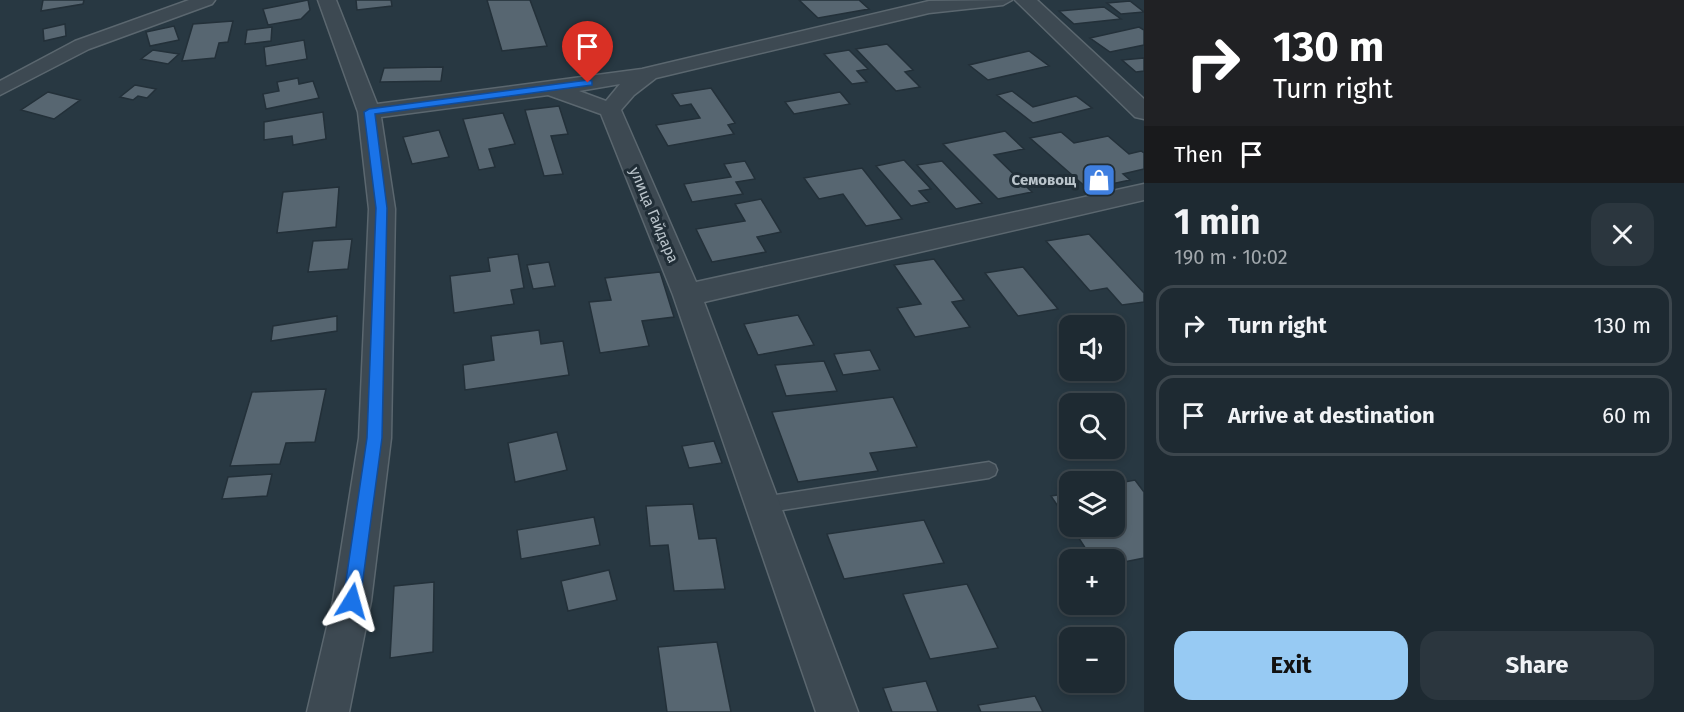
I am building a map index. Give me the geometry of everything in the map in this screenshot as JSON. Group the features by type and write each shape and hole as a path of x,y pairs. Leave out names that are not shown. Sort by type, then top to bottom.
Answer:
{"street":[{"path":"0,89 82,45 206,0"},
{"path":"327,0 369,112 382,208 375,438 352,601 328,712"},
{"path":"369,112 650,74 929,7 1002,0"},
{"path":"1025,0 1144,112"},
{"path":"548,89 581,98 610,110 626,90 650,74"},
{"name":"улица Гайдара","path":"610,110 687,295 837,712"},
{"path":"687,295 1144,192"}],"lane":[{"path":"763,505 989,470"}],"building":[{"path":"43,0 84,0 83,4 41,11"},
{"path":"308,0 310,10 301,19 268,25 263,9"},
{"path":"356,0 391,0 392,6 357,10"},
{"path":"487,0 530,0 547,46 502,51"},
{"path":"799,0 859,0 869,9 818,18"},
{"path":"1130,1 1144,12 1121,14 1107,3"},
{"path":"1104,7 1121,19 1074,24 1059,11"},
{"path":"233,21 228,42 219,43 215,58 182,61 193,24"},
{"path":"65,24 66,36 44,41 43,29"},
{"path":"174,26 179,40 150,46 146,32"},
{"path":"272,27 271,41 245,44 247,30"},
{"path":"1139,27 1144,30 1144,45 1110,52 1090,38"},
{"path":"304,40 307,59 266,66 264,47"},
{"path":"887,44 913,70 905,72 920,87 896,91 856,49"},
{"path":"153,50 179,54 168,64 141,59"},
{"path":"849,50 868,69 857,71 867,82 852,84 824,54"},
{"path":"1029,51 1049,66 988,80 969,65"},
{"path":"1144,58 1144,71 1136,72 1122,60"},
{"path":"443,67 441,81 380,82 384,68"},
{"path":"298,78 299,84 313,81 319,98 266,109 263,94 279,91 277,82"},
{"path":"135,85 156,89 147,98 138,96 133,100 120,97"},
{"path":"711,88 735,123 728,125 734,134 668,146 656,125 700,118 691,104 680,106 672,94"},
{"path":"1012,91 1033,107 1076,96 1092,108 1033,123 997,95"},
{"path":"48,92 80,100 54,119 21,110"},
{"path":"840,92 850,104 794,114 785,102"},
{"path":"559,106 568,134 551,136 563,174 544,176 525,110"},
{"path":"323,112 326,139 293,145 292,136 264,140 264,122"},
{"path":"503,113 515,144 489,149 495,167 479,170 463,119"},
{"path":"439,130 449,157 412,164 403,137"},
{"path":"1005,131 1024,149 994,155 1032,192 998,199 943,144"},
{"path":"1061,132 1074,143 1108,136 1129,154 1141,151 1144,153 1144,169 1123,174 1130,180 1088,189 1030,138"},
{"path":"904,160 931,189 919,191 929,202 911,206 876,166"},
{"path":"745,161 755,179 736,182 743,194 692,202 684,184 731,177 724,164"},
{"path":"942,161 982,203 956,209 917,165"},
{"path":"862,168 902,219 866,226 843,194 819,199 804,178"},
{"path":"339,187 336,227 277,233 283,192"},
{"path":"761,199 781,232 757,237 766,252 712,262 696,229 745,221 735,204"},
{"path":"1089,234 1144,293 1144,302 1122,305 1107,288 1090,291 1046,241"},
{"path":"352,239 348,269 308,272 313,241"},
{"path":"518,254 524,288 511,290 514,304 454,313 450,276 490,271 488,258"},
{"path":"934,259 964,300 952,302 970,327 915,337 897,308 921,304 894,265"},
{"path":"549,262 555,286 533,289 527,265"},
{"path":"1023,267 1058,309 1018,316 985,273"},
{"path":"660,272 674,317 642,321 649,346 600,353 589,302 611,300 605,278"},
{"path":"798,315 814,345 758,355 744,324"},
{"path":"337,316 337,331 271,341 273,326"},
{"path":"539,330 541,344 563,341 569,375 465,390 463,365 494,360 491,336"},
{"path":"870,350 880,370 843,375 834,354"},
{"path":"824,361 837,391 786,396 775,365"},
{"path":"326,389 315,442 286,443 280,464 230,466 252,392"},
{"path":"893,397 917,447 870,453 878,471 798,482 772,412"},
{"path":"557,432 567,470 515,482 508,443"},
{"path":"714,441 722,463 689,468 682,446"},
{"path":"272,474 267,496 222,499 228,477"},
{"path":"1135,480 1144,492 1144,558 1125,562 1125,549 1086,549 1078,537 1125,537 1125,482"},
{"path":"1059,495 1059,508 1051,496"},
{"path":"693,504 699,539 716,538 725,589 674,591 668,545 650,546 646,506"},
{"path":"594,517 600,545 521,559 517,530"},
{"path":"924,520 944,563 844,579 827,534"},
{"path":"609,570 617,600 568,611 561,581"},
{"path":"434,582 433,652 390,658 394,586"},
{"path":"967,584 998,648 930,659 903,594"},
{"path":"717,642 731,712 667,712 658,647"},
{"path":"926,681 938,712 892,712 883,688"},
{"path":"1035,696 1043,712 981,712 978,705"}],"place":[{"name":"Семовощ","path":"1099,180"}],"route":[{"path":"352,601 375,438 382,208 369,112 588,83"}]}
